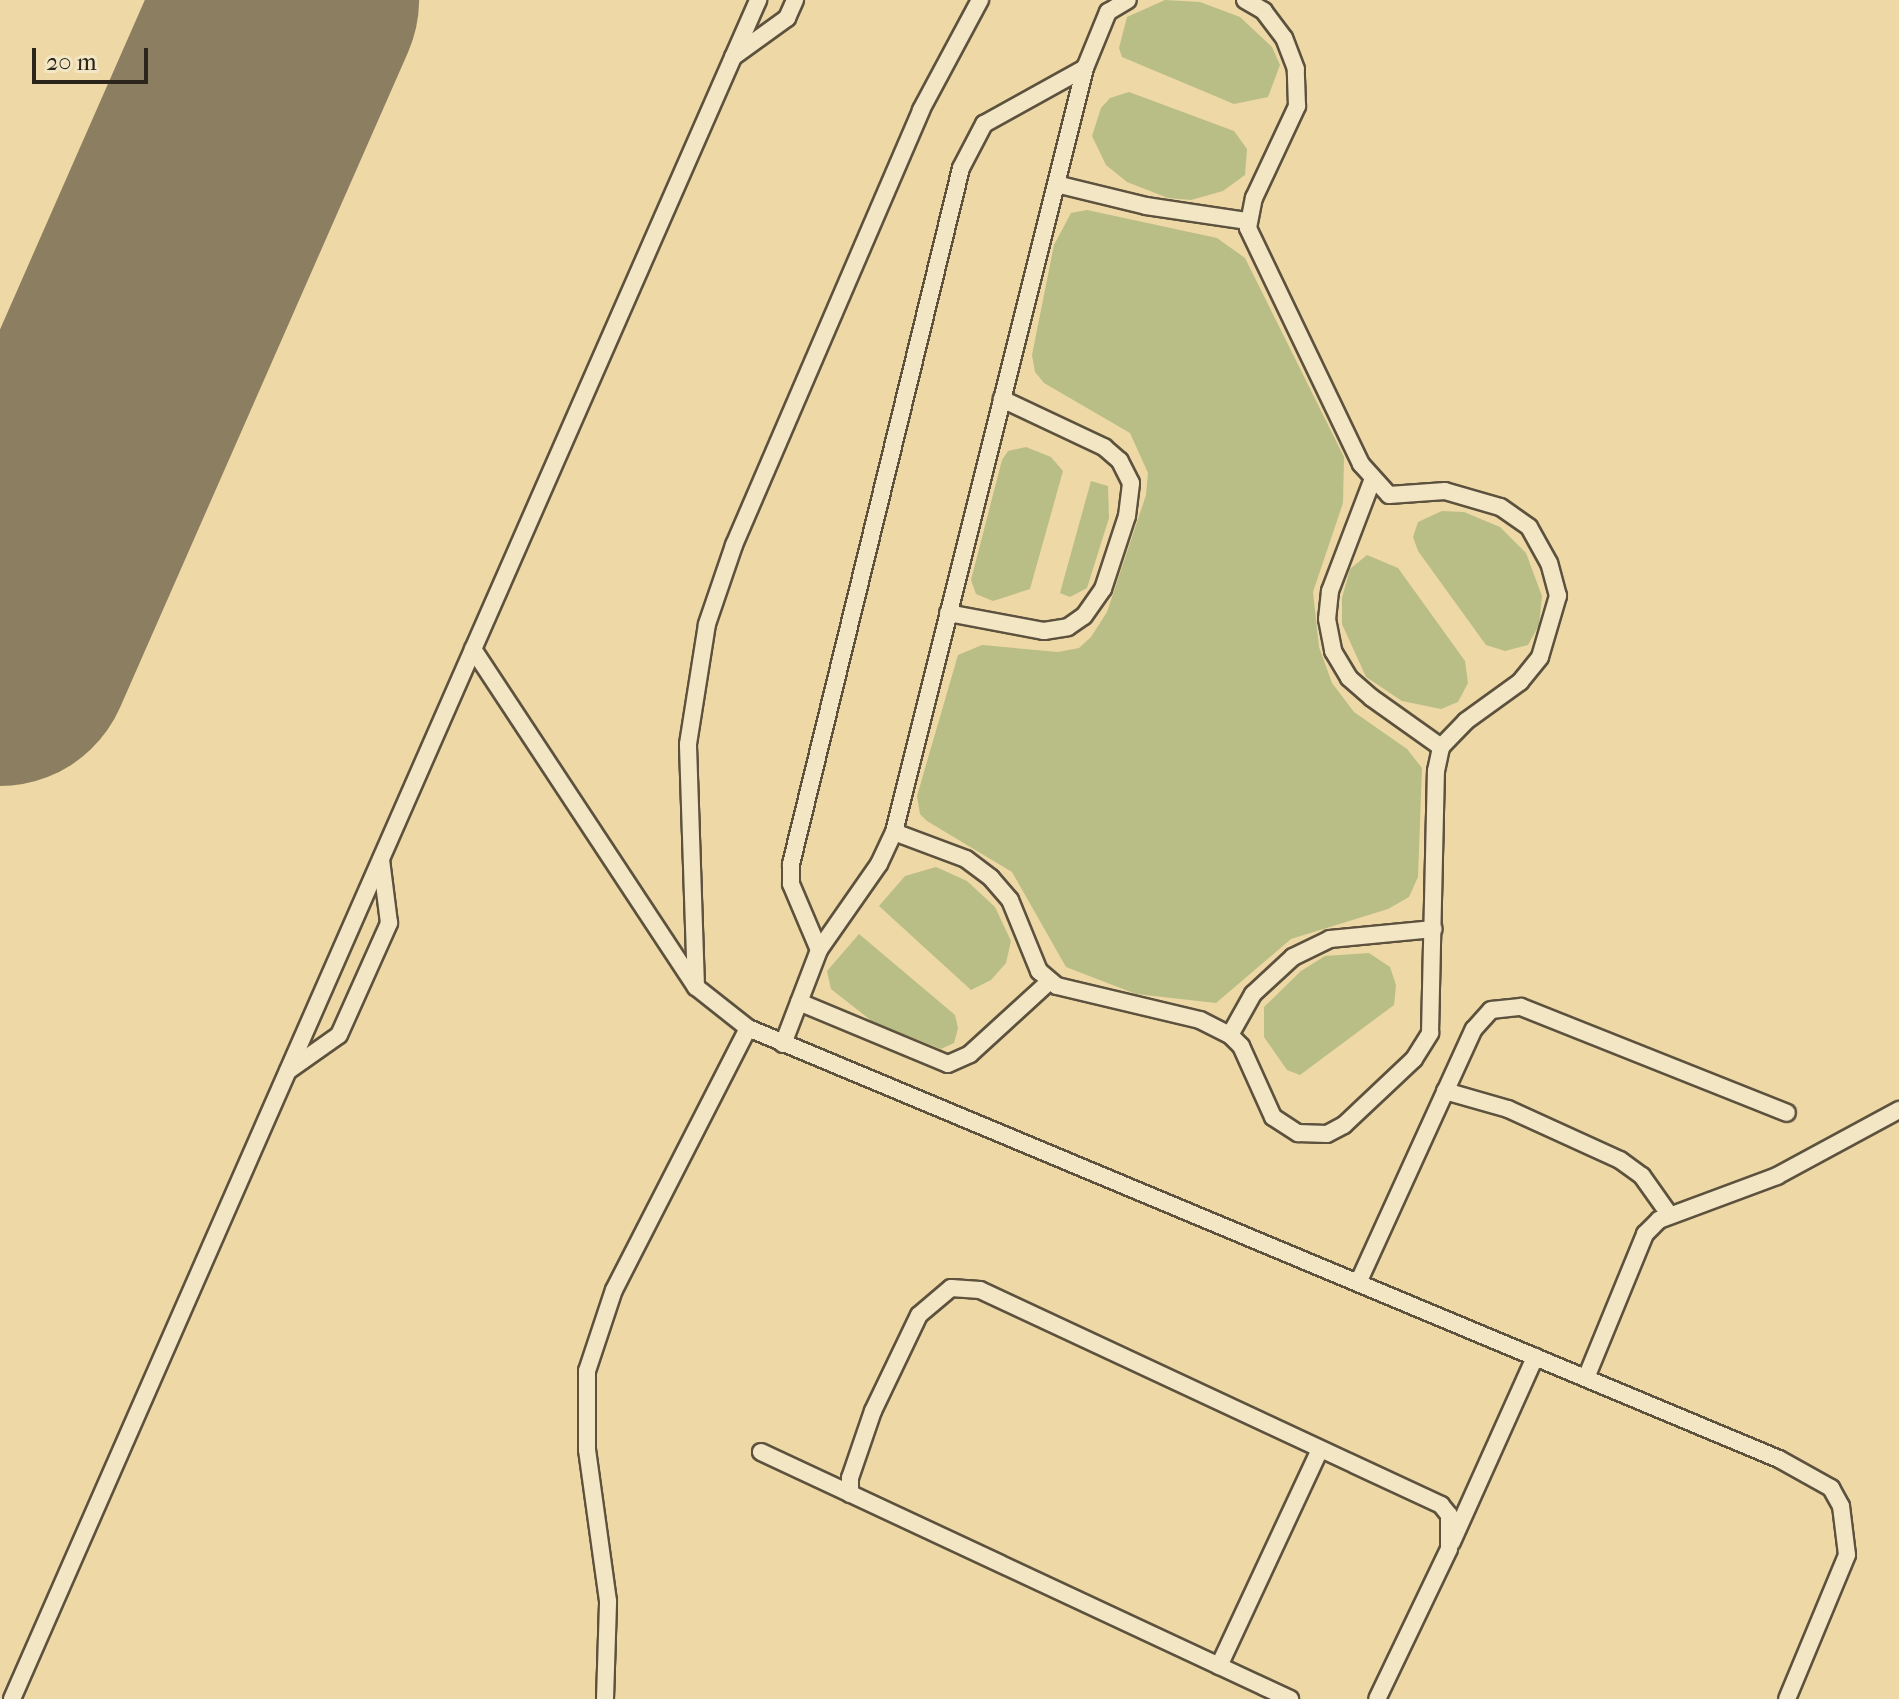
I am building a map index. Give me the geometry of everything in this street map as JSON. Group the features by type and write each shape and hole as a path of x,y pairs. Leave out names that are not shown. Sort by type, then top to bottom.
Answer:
{"lane":[{"path":"12,1699 758,0"},
{"path":"732,58 787,18 795,0"},
{"path":"696,987 688,744 707,624 734,545 921,110 980,0"},
{"path":"783,1044 819,950 879,864 894,832 1085,68 1108,12 1128,0"},
{"path":"894,832 966,859 991,878 1010,900 1025,949 1050,981 1086,997 1200,1020 1230,1035 1241,1046 1273,1117 1286,1128 1314,1136 1336,1130 1414,1059 1430,1033 1436,771 1441,747 1466,721 1520,682 1540,657 1556,617 1558,596 1549,563 1529,527 1500,507 1445,491 1401,498 1380,490 1372,481 1252,240 1248,221 1297,106 1296,69 1284,38 1264,11 1245,0"},
{"path":"819,950 791,884 791,864 961,168 984,124 1085,68"},
{"path":"1056,184 1146,206 1248,221"},
{"path":"948,613 1044,631 1068,627 1084,616 1103,589 1127,516 1131,483 1120,461 1104,447 1002,399"},
{"path":"1372,481 1330,591 1327,619 1333,651 1360,688 1441,747"},
{"path":"473,649 696,987 748,1028 1779,1459 1831,1488 1841,1506 1847,1555 1787,1699"},
{"path":"287,1072 339,1035 389,923 381,857"},
{"path":"1230,1035 1253,994 1293,957 1330,939 1434,929"},
{"path":"799,1002 948,1064 970,1054 1050,981"},
{"path":"1358,1283 1480,1018 1504,1005 1521,1007 1787,1113"},
{"path":"605,1699 608,1601 584,1404 592,1345 614,1290 748,1028"},
{"path":"1445,1091 1508,1109 1620,1160 1642,1176 1669,1214"},
{"path":"1586,1378 1645,1234 1669,1214 1777,1176 1899,1110"},
{"path":"850,1494 850,1478 873,1411 919,1315 936,1297 962,1285 1441,1505 1449,1515 1449,1549"},
{"path":"1377,1699 1449,1549 1535,1357"},
{"path":"1219,1666 1320,1449"},
{"path":"761,1452 1290,1699"}],"green space":[{"path":"1165,0 1200,2 1240,17 1272,47 1280,65 1268,97 1234,104 1122,57 1119,48 1127,17"},
{"path":"1129,92 1234,131 1247,149 1245,175 1223,191 1191,200 1168,198 1127,182 1106,165 1092,136 1101,108 1110,98"},
{"path":"1087,210 1217,238 1245,258 1344,457 1343,503 1313,592 1319,647 1332,683 1354,712 1407,749 1422,768 1418,877 1409,897 1388,909 1291,939 1216,1003 1136,994 1066,967 1012,872 927,821 920,814 917,796 958,655 982,645 1058,652 1079,648 1091,637 1107,612 1146,495 1148,473 1130,433 1044,383 1035,372 1032,355 1054,245 1071,213"},
{"path":"1026,447 1051,457 1063,471 1030,589 993,601 976,594 971,580 1002,460 1008,451"},
{"path":"1091,481 1108,486 1109,518 1087,588 1070,597 1060,593"},
{"path":"1442,511 1464,512 1500,527 1526,553 1542,596 1539,625 1528,645 1505,651 1486,645 1418,551 1413,537 1418,522"},
{"path":"1367,555 1398,568 1465,661 1468,683 1458,702 1441,709 1402,701 1366,677 1342,624 1342,598 1350,569"},
{"path":"936,867 967,881 995,907 1011,941 1006,963 991,980 971,990 879,906 905,876"},
{"path":"859,934 955,1015 958,1028 954,1043 941,1049 873,1022 831,989 827,971"},
{"path":"1369,953 1390,967 1396,985 1394,1005 1300,1075 1287,1070 1264,1037 1264,1007 1301,971 1325,956"}],"runway":[{"path":"0,655 288,0"}]}
